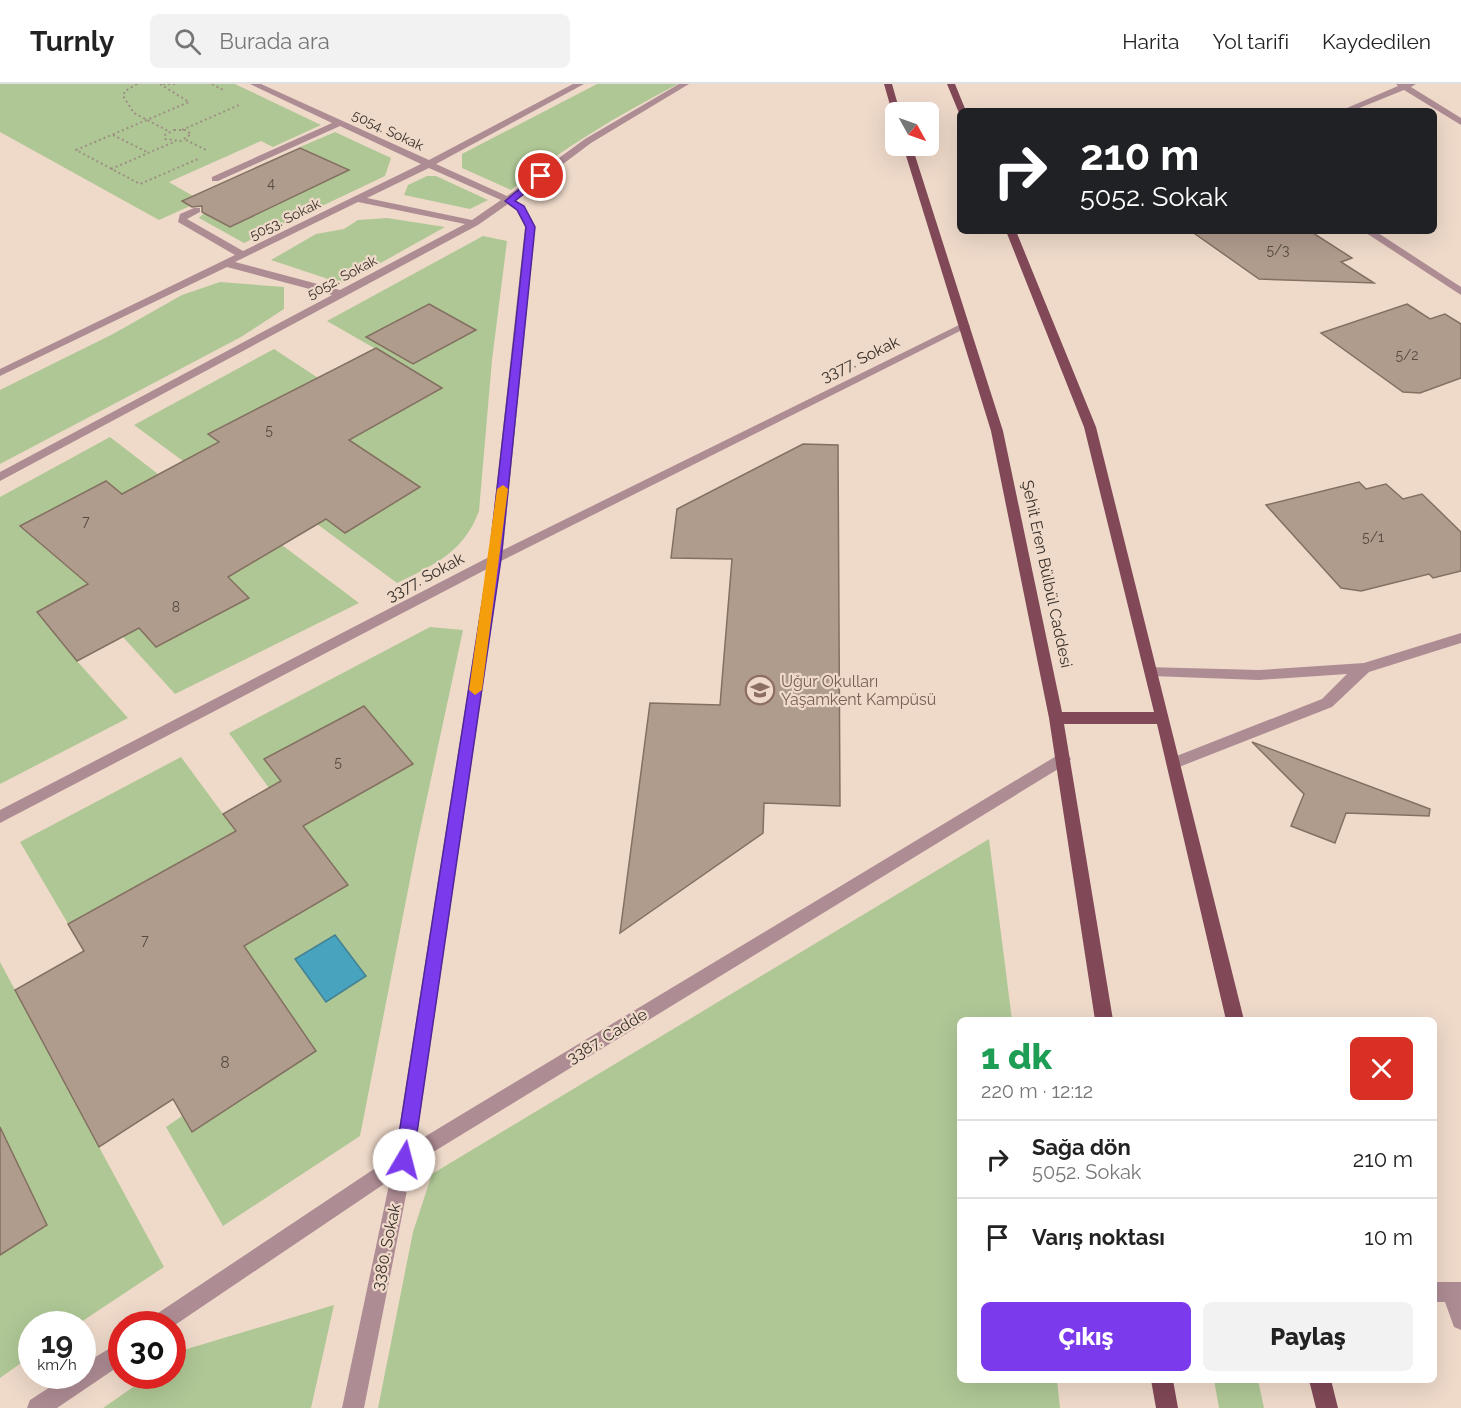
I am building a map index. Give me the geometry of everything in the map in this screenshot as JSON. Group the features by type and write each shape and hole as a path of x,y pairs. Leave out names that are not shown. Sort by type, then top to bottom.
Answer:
{"main road":[{"path":"888,84 893,102"},
{"path":"951,84 961,108"},
{"name":"Şehit Eren Bülbül Caddesi","path":"910,156 997,431 1056,718 1104,1017"},
{"path":"1012,234 1090,427 1174,763 1233,1017"},
{"path":"1056,718 1163,718"},
{"path":"1163,1383 1167,1408"},
{"path":"1321,1383 1327,1408"}],"street":[{"name":"5054. Sokak","path":"254,84 510,201"},
{"name":"5053. Sokak","path":"0,374 429,164 579,84"},
{"name":"5052. Sokak","path":"0,477 474,223 510,201 601,132 685,84"},
{"path":"1351,108 1406,85 1461,122"},
{"path":"215,179 340,123"},
{"path":"357,199 474,223"},
{"name":"3380. Sokak","path":"353,1408 404,1160 495,559 530,239 530,227 521,208 510,201"},
{"path":"197,210 183,216 182,220 243,255"},
{"path":"1373,234 1461,292"},
{"path":"225,263 342,294"},
{"name":"3377. Sokak","path":"0,817 495,559 965,326"},
{"path":"1151,671 1259,675 1364,668 1461,638"},
{"path":"1174,763 1328,703 1339,694 1353,676 1364,668"},
{"name":"3387. Cadde","path":"178,1311 404,1160 1063,759"},
{"path":"1449,1292 1461,1320"},
{"path":"38,1408 108,1360"}],"path":[{"path":"137,84 125,91 123,96 134,113 170,132"},
{"path":"161,84 189,102 76,150 140,184 212,153"},
{"path":"161,84 175,84"},
{"path":"176,141 165,140 165,135 248,102"},
{"path":"111,169 190,136 190,132 182,130"},
{"path":"112,134 148,153"}],"green space":[{"path":"0,84 235,84 321,125 273,147 261,141 169,182 193,196 182,201 190,206 159,220 0,132"},
{"path":"597,84 678,84 592,133 550,160 511,190 462,168 462,154"},
{"path":"335,132 391,158 385,176 244,243 199,218 204,213 230,227 348,170 300,147"},
{"path":"427,176 436,176 488,200 470,209 404,195 408,185"},
{"path":"387,218 445,227 352,279 340,283 271,260 316,234 344,229 358,220"},
{"path":"483,236 507,241 492,360 479,511 465,537 446,556 397,583 317,524 282,545 359,603 175,694 123,637 77,661 128,718 0,784 0,497 110,437 158,474 183,461 134,425 274,349 332,387 344,364 374,348 327,321"},
{"path":"220,282 284,287 284,309 241,337 0,464 0,390 113,334 182,295"},
{"path":"430,627 463,630 417,844 360,1136 223,1226 166,1127 182,1116 173,1100 99,1147 164,1267 96,1312 18,1311 18,1365 0,1378 0,962 15,990 84,951 20,842 181,757 223,814 269,788 229,733"},
{"path":"989,839 1012,1017 957,1017 957,1383 1057,1383 1060,1408 378,1408 413,1232 432,1174"},
{"path":"334,1305 311,1408 103,1408 130,1389 186,1389 187,1349"},
{"path":"1215,1383 1259,1383 1264,1408 1219,1408"}],"water":[{"path":"335,935 366,976 326,1002 295,959"}],"building":[{"path":"300,148 349,170 230,227 202,212 202,206 192,207 182,201"},
{"path":"1195,234 1315,234 1352,258 1341,262 1374,283 1259,279"},
{"path":"429,304 476,330 413,364 366,337"},
{"path":"1407,304 1430,319 1445,314 1461,324 1461,378 1420,393 1403,392 1321,333"},
{"path":"376,348 442,388 349,440 420,487 345,533 326,519 228,577 249,598 156,647 139,628 77,661 37,612 88,584 20,526 106,481 122,494 219,442 208,434"},
{"path":"803,444 838,445 840,806 764,803 763,833 620,933 650,703 720,705 732,559 671,558 677,509"},
{"path":"1359,482 1366,489 1386,484 1403,499 1422,494 1461,532 1461,571 1433,578 1429,574 1361,591 1341,588 1266,505"},
{"path":"364,706 413,764 303,826 348,885 244,946 316,1051 192,1132 173,1099 99,1147 15,990 84,951 68,924 236,831 223,814 281,781 264,759"},
{"path":"1252,742 1430,809 1429,816 1346,813 1335,843 1291,826 1304,794"},
{"path":"0,1127 47,1225 0,1255"}],"slow traffic":[{"path":"475,690 503,489"}],"place":[{"name":"Uğur Okulları Yaşamkent Kampüsü","path":"760,690"}],"route":[{"path":"404,1160 495,559 530,239 530,227 521,208 510,201 541,176"}]}
